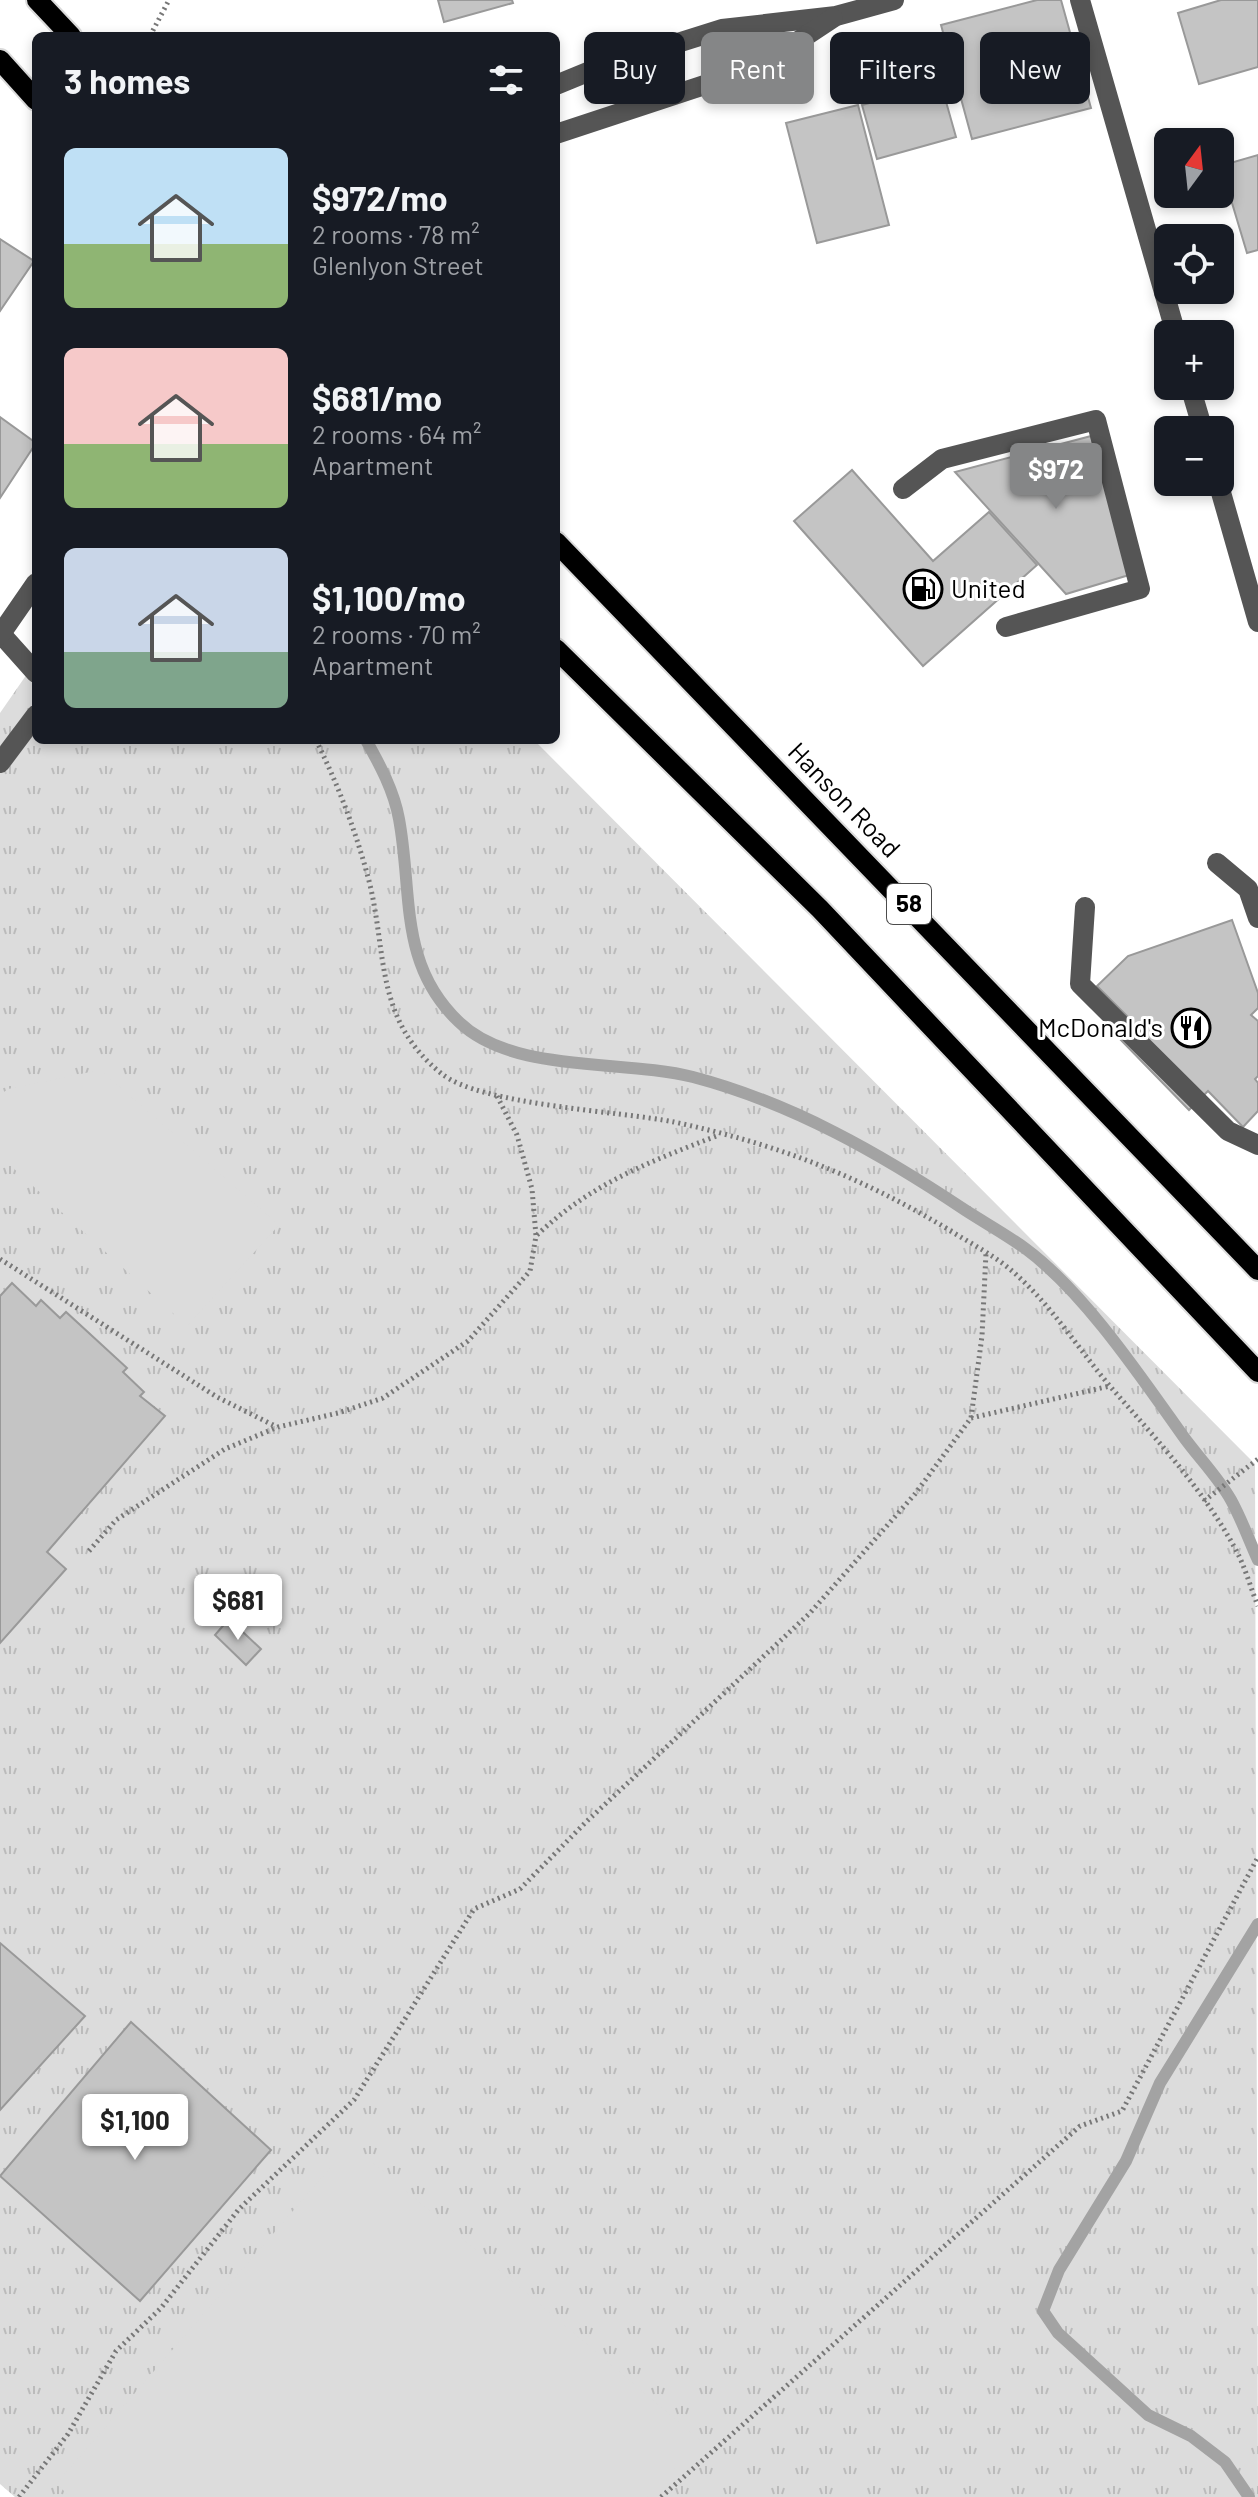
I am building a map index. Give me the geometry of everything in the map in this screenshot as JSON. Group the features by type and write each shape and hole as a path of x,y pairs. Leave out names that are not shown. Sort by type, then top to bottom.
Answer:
{"main road":[{"path":"37,0 67,32"},
{"path":"0,60 32,96"},
{"name":"Hanson Road","path":"560,546 1258,1270"},
{"name":"58","path":"560,653 820,909 1257,1368"}],"street":[{"path":"560,83 595,69 722,29 836,16 894,0"},
{"path":"1080,0 1172,320"},
{"path":"560,133 759,67 836,16"},
{"path":"903,489 942,459 1096,420 1140,589 1006,627"},
{"path":"1222,496 1258,622"},
{"path":"32,589 1,635 32,669"},
{"path":"0,763 32,720"},
{"path":"1217,863 1248,889 1258,918"},
{"path":"1085,907 1080,984 1228,1131 1258,1145"}],"path":[{"path":"152,32 169,0"},
{"path":"318,744 343,795 369,880 384,983 408,1040 445,1076 496,1095 626,1114 776,1147 841,1171 986,1253 1011,1270 1065,1324 1110,1386 1204,1501 1238,1555 1258,1606"},
{"path":"89,1551 116,1520 225,1449 278,1427 338,1413 383,1398 468,1341 530,1271 536,1236 532,1189 517,1135 496,1095"},
{"path":"536,1236 569,1205 625,1172 720,1135"},
{"path":"19,2497 68,2434 116,2351 161,2308 239,2209 354,2100 474,1909 520,1889 586,1822 810,1613 915,1494 971,1418 982,1336 986,1253"},
{"path":"0,1259 217,1397 278,1427"},
{"path":"971,1418 1110,1386"},
{"path":"1204,1501 1258,1459"},
{"path":"661,2497 1080,2126 1122,2111 1258,1857"}],"green space":[{"path":"32,667 32,744 538,744 1255,1464 1258,2497 15,2497 0,2484 0,713"},
{"path":"100,1070 279,1225 187,1326 0,1156 0,1095 8,1089"},
{"path":"372,2162 701,2441 647,2497 71,2497 56,2484 332,2166"}],"building":[{"path":"438,0 512,0 513,3 444,22"},
{"path":"1037,0 1061,0 1070,32 980,32 980,104 1090,104 1091,108 972,139 962,104 964,32 943,32 941,25"},
{"path":"1221,0 1258,0 1258,67 1199,84 1178,13"},
{"path":"947,104 956,137 877,159 862,105"},
{"path":"858,105 889,225 817,243 786,123"},
{"path":"1258,155 1258,250 1247,253 1234,208 1234,162"},
{"path":"0,239 32,260 32,264 0,311"},
{"path":"0,417 32,440 32,449 0,498"},
{"path":"1091,436 1129,575 1066,594 955,472"},
{"path":"852,470 933,561 989,512 1037,565 923,666 794,521"},
{"path":"1232,920 1258,993 1258,1008 1251,1015 1258,1021 1258,1076 1255,1079 1258,1083 1258,1111 1243,1127 1208,1091 1189,1110 1117,1036 1132,1021 1097,986 1128,956"},
{"path":"12,1283 36,1306 41,1300 60,1318 66,1312 127,1368 123,1372 144,1392 140,1396 165,1416 47,1552 66,1569 0,1643 0,1296"},
{"path":"229,1619 261,1649 246,1665 215,1635"},
{"path":"0,1943 85,2016 0,2110"},
{"path":"131,2022 271,2150 140,2301 0,2176"}],"waterway":[{"path":"368,744 386,778 397,809 411,927 417,952 439,1000 459,1022 482,1039 538,1058 693,1077 765,1101 868,1150 1019,1244 1069,1288 1130,1362 1226,1492 1258,1560"},
{"path":"1249,2497 1225,2462 1191,2436 1148,2415 1058,2333 1043,2311 1059,2270 1126,2161 1160,2083 1258,1924"}],"place":[{"name":"United","path":"923,589"},
{"name":"McDonald's","path":"1191,1028"}]}
